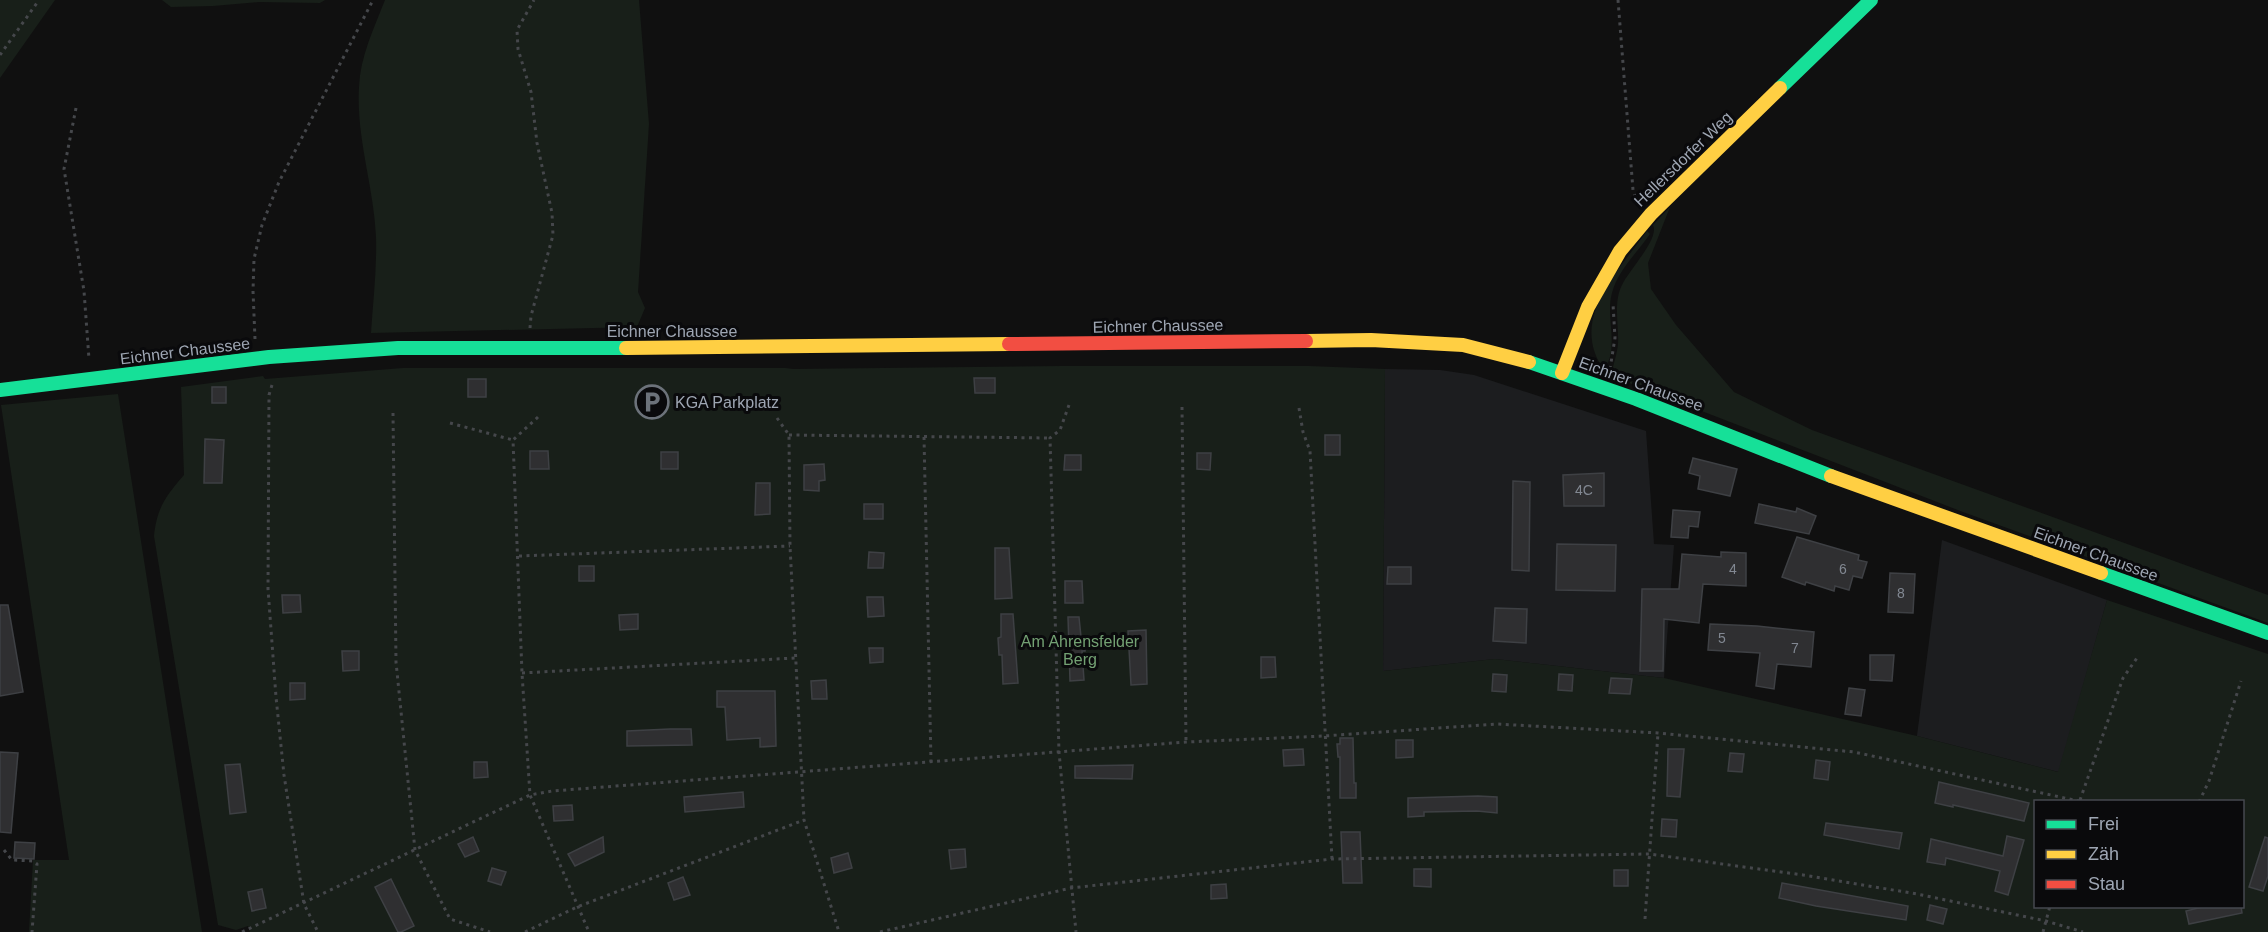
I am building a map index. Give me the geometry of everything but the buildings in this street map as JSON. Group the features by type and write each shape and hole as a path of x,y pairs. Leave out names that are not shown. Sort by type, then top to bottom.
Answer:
{"main road":[{"name":"Hellersdorfer Weg","path":"1562,373 1588,304 1616,254 1628,238 1871,0"},
{"name":"Eichner Chaussee","path":"0,390 256,359 398,348 698,348 1401,340 1462,345 1525,361 1604,387 1835,477 2268,633"}],"path":[{"path":"0,55 39,0"},
{"path":"256,359 254,259 262,225 279,182 373,0"},
{"path":"529,348 531,316 553,235 552,213 537,143 531,92 518,49 517,30 534,0"},
{"path":"1618,0 1633,190 1639,208"},
{"path":"76,108 64,169 84,291 91,379"},
{"path":"1604,387 1614,353 1613,303 1615,295"},
{"path":"272,385 269,395 268,589 284,775 304,904 318,932"},
{"path":"789,435 1050,438 1060,430 1069,405"},
{"path":"1182,407 1186,742"},
{"path":"1299,408 1303,432 1310,451 1332,859"},
{"path":"393,413 396,662 415,850 450,919 490,932"},
{"path":"513,440 538,417"},
{"path":"777,418 789,435 790,546 804,820 839,932"},
{"path":"450,423 513,440"},
{"path":"924,437 932,762"},
{"path":"1050,438 1059,752 1076,932"},
{"path":"513,440 522,673 530,795 589,932"},
{"path":"519,556 790,546"},
{"path":"2081,800 2123,678 2139,655"},
{"path":"522,673 795,658"},
{"path":"2200,800 2209,781 2241,681"},
{"path":"242,932 530,795 552,791 1186,742 1324,736 1497,724 1659,733 1854,752 2076,800"},
{"path":"1645,919 1659,733"},
{"path":"525,932 577,907 804,820"},
{"path":"4,850 12,860 33,861 37,864 32,932"},
{"path":"880,932 1071,888 1332,859 1649,854 1906,892 2046,921 2083,932"},
{"path":"2043,932 2049,908"}],"shaded area":[{"path":"1385,369 1440,370 1474,375 1646,431 1654,544 1674,545 1664,678 1495,659 1383,671"},
{"path":"1942,540 2107,600 2059,772 1917,736"}],"green space":[{"path":"0,0 55,0 0,78"},
{"path":"162,0 325,0 320,3 259,2 171,7"},
{"path":"385,0 639,0 649,124 638,292 645,308 637,327 371,333 376,237 360,125 359,87 365,54"},
{"path":"1670,207 1648,263 1651,289 1676,325 1734,392 1812,430 2268,595 2268,623 1963,512 1611,376 1618,344 1619,292 1648,246 1654,231 1653,225"},
{"path":"1647,231 1650,234 1623,269 1612,293 1610,303 1611,352 1604,370 1594,351 1591,333 1594,314 1611,280"},
{"name":"Am Ahrensfelder Berg","path":"1309,366 1385,369 1383,671 1495,659 1664,678 1917,736 2058,772 2107,600 2268,654 2268,932 250,932 248,926 236,930 218,925 154,536 157,517 163,502 184,475 181,387 263,376 265,379 403,368"},
{"path":"118,394 202,932 29,932 33,860 69,860 1,405"}],"traffic: fast":[{"path":"1780,88 1871,0"},
{"path":"0,390 269,357 398,348 626,348"},
{"path":"1529,362 1636,399 1831,476"},
{"path":"2101,573 2268,633"}],"traffic: slow":[{"path":"1562,373 1588,307 1620,251 1651,214 1780,88"},
{"path":"1306,341 1371,340 1463,345 1529,362"},
{"path":"626,348 1009,344"},
{"path":"1831,476 2101,573"}],"traffic: jam":[{"path":"1009,344 1306,341"}],"place":[{"name":"KGA Parkplatz","path":"652,402"}]}
